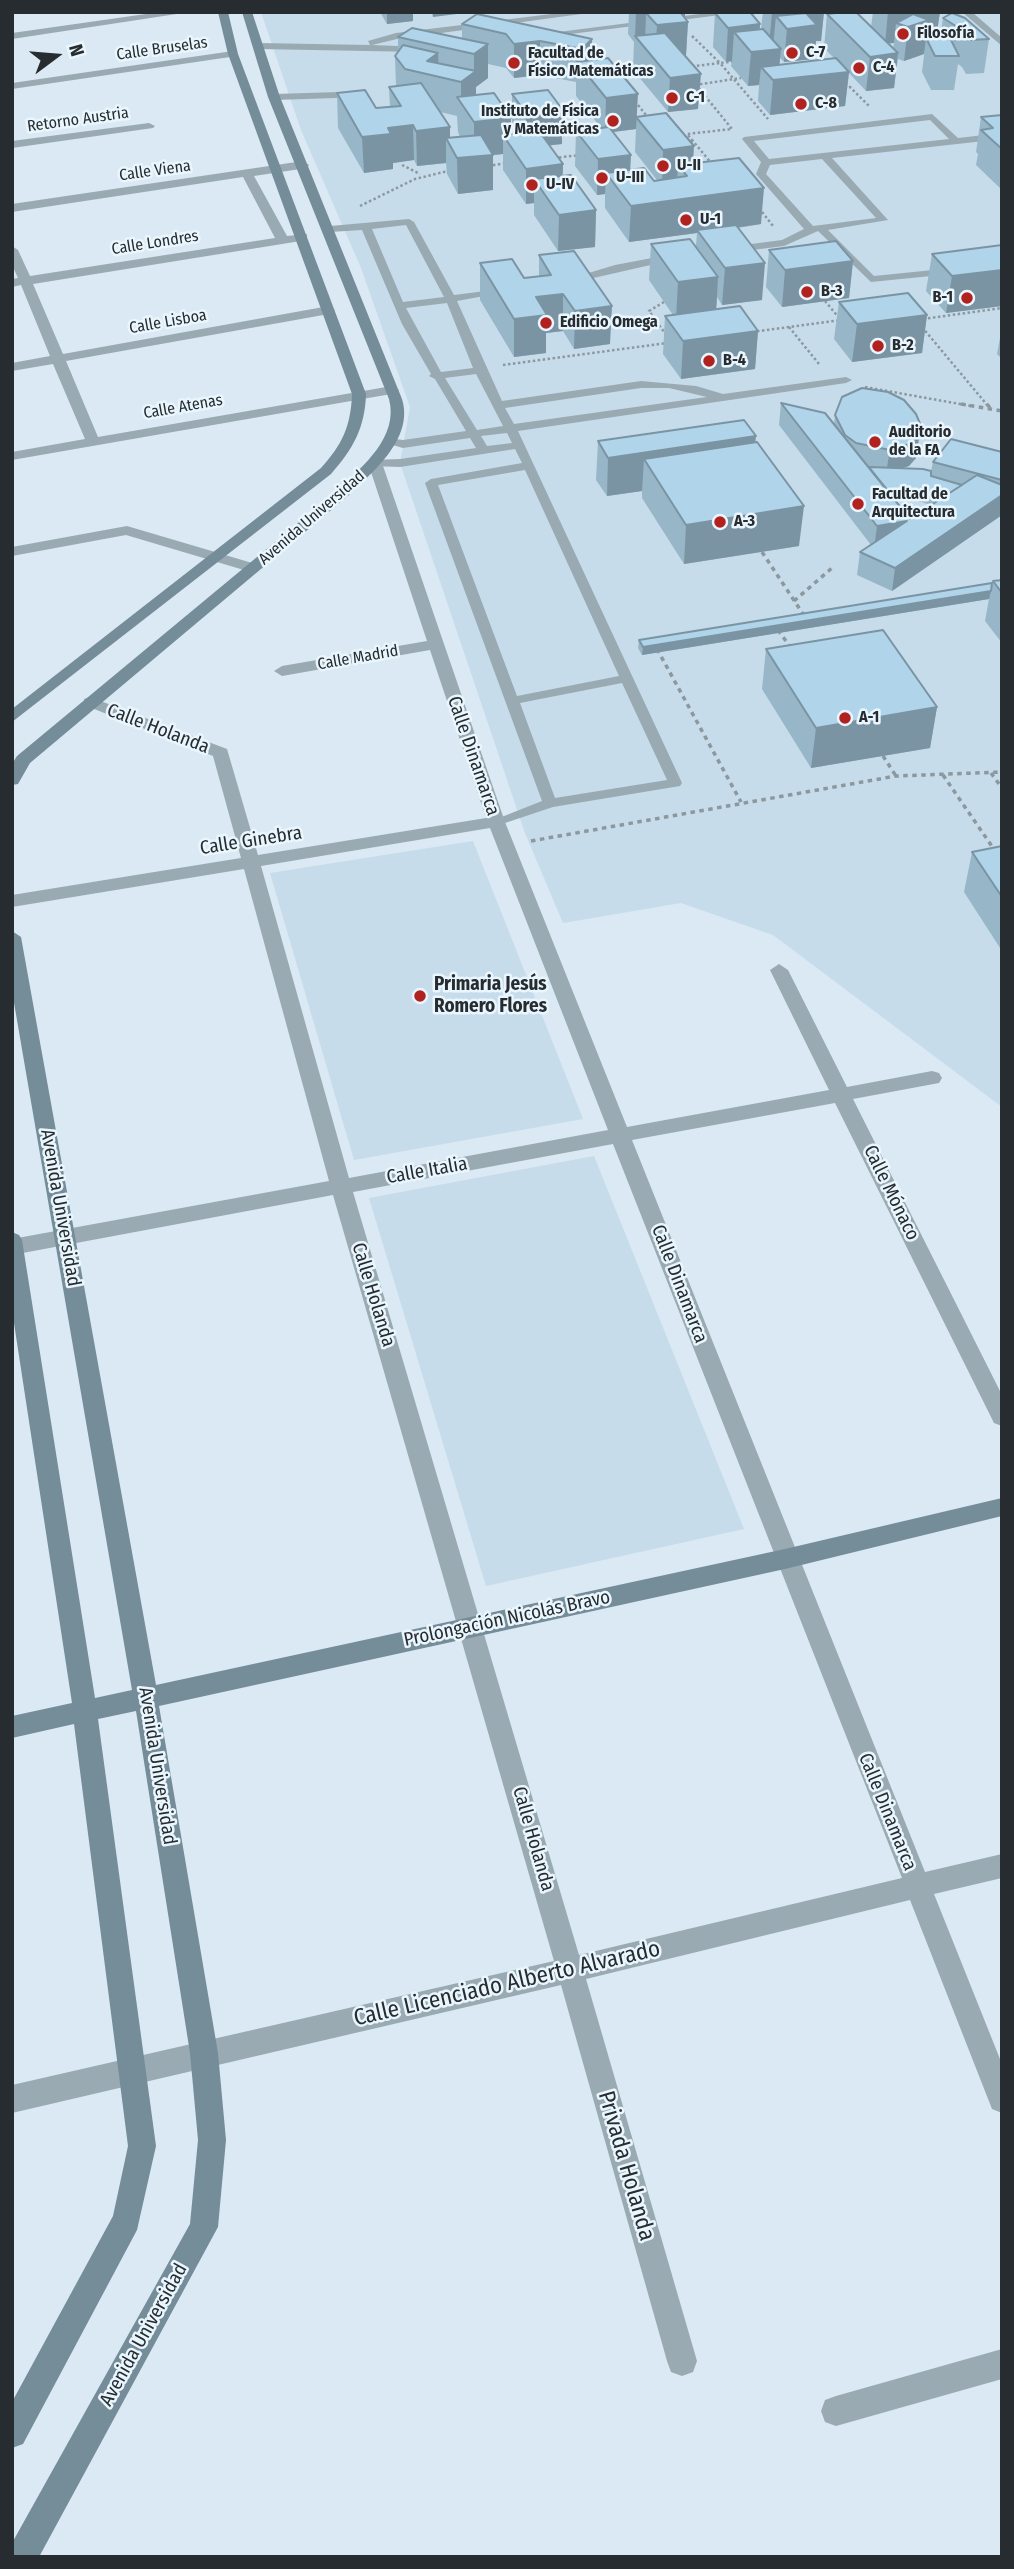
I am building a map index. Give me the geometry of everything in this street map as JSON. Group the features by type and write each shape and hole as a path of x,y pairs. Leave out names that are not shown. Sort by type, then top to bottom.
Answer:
{"street":[{"path":"12,36 185,12"},
{"name":"Avenida Universidad","path":"12,717 326,471 352,442 359,417 359,394 233,54 223,12"},
{"name":"Avenida Universidad","path":"12,779 23,761 90,702 254,568 375,463 388,442 398,411 330,229 274,97 247,12"},
{"name":"Calle Bruselas","path":"12,86 233,54"},
{"name":"Retorno Austria","path":"12,145 149,125"},
{"name":"Calle Viena","path":"12,208 303,165"},
{"path":"246,173 283,240"},
{"name":"Calle Londres","path":"18,282 303,237"},
{"path":"12,250 18,282 58,359 93,441"},
{"name":"Calle Lisboa","path":"12,367 329,310"},
{"name":"Calle Atenas","path":"12,456 392,390"},
{"name":"Calle Dinamarca","path":"375,463 433,645 504,818 785,1559 1002,2099"},
{"path":"13,552 127,530 254,568"},
{"name":"Calle Madrid","path":"282,671 433,645"},
{"name":"Calle Holanda","path":"90,702 221,753 341,1186 570,1970"},
{"name":"Calle Ginebra","path":"12,901 504,818"},
{"name":"Avenida Universidad","path":"12,937 146,1699 204,2053 212,2140 204,2227 22,2557"},
{"name":"Calle Mónaco","path":"779,970 1002,1417"},
{"name":"Calle Italia","path":"13,1245 932,1078"},
{"path":"12,2433 127,2220 142,2146 85,1711 13,1245"},
{"name":"Prolongación Nicolás Bravo","path":"12,1727 785,1559 1002,1507"},
{"name":"Calle Licenciado Alberto Alvarado","path":"12,2099 570,1970 1002,1866"},
{"name":"Privada Holanda","path":"570,1970 682,2361"},
{"path":"836,2411 1002,2364"}],"lane":[{"path":"364,46 396,36 592,12"},
{"path":"531,36 740,12"},
{"path":"966,12 1002,43"},
{"path":"258,46 364,46 402,51 429,48"},
{"path":"274,97 339,95 353,105"},
{"path":"766,162 747,139 932,117 956,141"},
{"path":"766,162 1002,136"},
{"path":"721,251 786,242 804,237 815,229 883,220 824,155"},
{"path":"766,162 761,174 815,229 871,279 1002,267"},
{"path":"330,229 409,222 450,299 480,370 512,430 675,783 550,803 504,818"},
{"path":"366,227 400,306 435,376 483,450"},
{"path":"556,284 642,261 681,256"},
{"path":"400,306 519,289"},
{"path":"435,376 480,370"},
{"path":"388,442 403,444 512,430 840,381"},
{"path":"499,405 652,384 687,385 722,398"},
{"path":"375,463 400,463 519,445"},
{"path":"527,466 431,482 550,803"},
{"path":"510,701 627,678"}],"path":[{"path":"684,37 695,36 772,124"},
{"path":"715,168 687,134 732,129 681,67 745,61"},
{"path":"688,86 741,78"},
{"path":"839,89 850,87 875,112"},
{"path":"634,99 655,127"},
{"path":"632,111 642,110"},
{"path":"681,143 693,141"},
{"path":"551,158 587,154"},
{"path":"480,167 518,162"},
{"path":"507,163 511,169"},
{"path":"402,165 421,174"},
{"path":"322,210 360,206 421,174 453,170"},
{"path":"756,204 786,242"},
{"path":"825,301 840,320"},
{"path":"494,366 671,342 649,311 664,302"},
{"path":"991,410 915,320 1002,308"},
{"path":"750,332 851,318"},
{"path":"789,327 840,381 1002,411"},
{"path":"762,552 809,624"},
{"path":"794,601 832,568"},
{"path":"778,629 792,649"},
{"path":"657,648 741,802"},
{"path":"883,756 896,776"},
{"path":"991,772 1002,788"},
{"path":"504,818 522,843 896,776 1002,772"},
{"path":"942,774 1002,861"}],"shaded area":[{"path":"261,12 1002,12 1002,1107 773,935 681,903 563,923 525,833 400,463 410,407 361,268 301,130"},
{"name":"Primaria Jesús Romero Flores","path":"473,841 583,1119 354,1160 270,873"},
{"path":"594,1156 744,1529 486,1586 369,1198"}],"building":[{"path":"680,12 688,22 657,25 646,13"},
{"path":"750,12 760,24 728,28 715,13"},
{"path":"856,12 898,53 870,57 827,14"},
{"path":"806,13 817,25 787,29 776,16"},
{"path":"952,13 965,18 989,39 971,40 967,33 943,18"},
{"path":"477,14 592,39 582,49 540,41 514,44 506,34 462,24"},
{"path":"913,14 929,20 908,27 896,23"},
{"path":"412,28 488,44 474,54 398,37"},
{"path":"763,29 781,49 751,52 734,32"},
{"path":"665,33 701,74 670,78 635,36"},
{"path":"926,38 950,38 959,56 935,56"},
{"path":"403,45 438,53 427,61 476,71 461,82 405,69 395,56"},
{"path":"608,58 638,94 606,98 577,62"},
{"path":"836,58 849,72 773,80 761,67"},
{"path":"421,83 450,127 416,131 413,125 388,128 391,134 362,137 337,93 365,90 376,108 401,106 389,87"},
{"path":"548,90 562,109 526,113 512,94"},
{"path":"494,93 511,118 474,122 457,97"},
{"path":"666,113 694,146 663,150 636,117"},
{"path":"1002,115 1002,149 981,130 993,128 981,117"},
{"path":"609,127 631,155 598,159 576,131"},
{"path":"539,131 563,164 526,169 503,135"},
{"path":"481,135 493,155 457,158 446,138"},
{"path":"739,158 764,188 631,206 606,173 644,168 654,181 687,176 678,165"},
{"path":"571,175 596,210 559,215 534,179"},
{"path":"736,225 765,263 725,268 697,230"},
{"path":"690,239 718,277 678,282 651,244"},
{"path":"836,241 853,261 785,270 769,250"},
{"path":"1002,245 1002,270 952,276 932,254"},
{"path":"574,251 612,306 575,311 563,294 536,297 547,315 514,319 480,263 512,259 524,278 551,275 539,255"},
{"path":"908,293 927,315 857,324 839,302"},
{"path":"740,306 758,331 683,341 665,316"},
{"path":"862,388 888,392 904,400 916,414 921,426 913,443 890,450 856,443 845,435 835,415 842,397"},
{"path":"781,403 825,413 910,519 977,475 1002,485 1002,495 895,568 860,552 907,521 877,526"},
{"path":"744,420 756,436 608,458 598,441"},
{"path":"951,439 1002,452 1002,480 933,462"},
{"path":"757,442 804,506 686,525 644,459"},
{"path":"869,467 923,469 931,471 931,476 962,485 940,499 916,492 889,492"},
{"path":"1002,580 1002,593 993,581"},
{"path":"992,583 991,591 643,647 639,640"},
{"path":"883,630 937,707 816,728 766,649"},
{"path":"1002,846 1002,897 972,852"}],"place":[{"name":"Filosofía","path":"903,34"},
{"name":"C-7","path":"792,53"},
{"name":"Facultad de Físico Matemáticas","path":"514,63"},
{"name":"C-4","path":"859,68"},
{"name":"C-1","path":"672,98"},
{"name":"C-8","path":"801,104"},
{"name":"Instituto de Física y Matemáticas","path":"613,121"},
{"name":"U-II","path":"663,166"},
{"name":"U-III","path":"602,178"},
{"name":"U-IV","path":"532,185"},
{"name":"U-1","path":"686,220"},
{"name":"B-3","path":"807,292"},
{"name":"B-1","path":"967,298"},
{"name":"Edificio Omega","path":"546,323"},
{"name":"B-2","path":"878,346"},
{"name":"B-4","path":"709,361"},
{"name":"Auditorio de la FA","path":"875,442"},
{"name":"Facultad de Arquitectura","path":"858,504"},
{"name":"A-3","path":"720,522"},
{"name":"A-1","path":"845,718"},
{"name":"Primaria Jesús Romero Flores","path":"420,996"}]}
